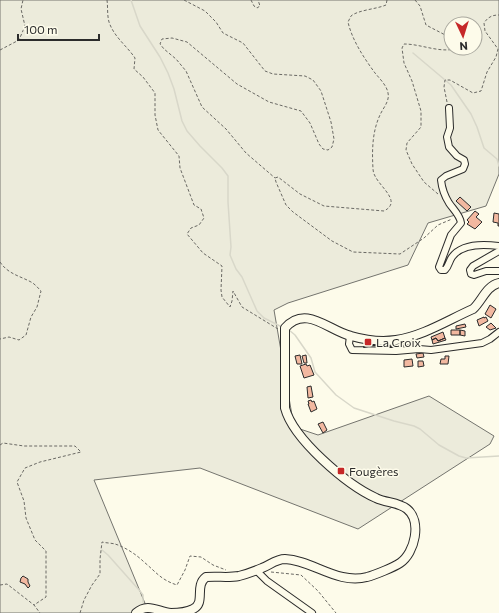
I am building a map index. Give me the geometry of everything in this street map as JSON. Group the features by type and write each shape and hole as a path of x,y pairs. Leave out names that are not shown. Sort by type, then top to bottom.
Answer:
{"main road":[{"path":"136,613 140,609 170,613 183,612 193,609 198,606 200,584 206,577 227,578 240,576 280,560 286,559 298,561 343,577 355,578 366,577 400,563 406,558 416,531 416,522 412,514 407,509 395,503 377,499 358,489 309,446 287,417 285,408 285,328 295,320 314,319 350,336 385,341 396,340 416,335 473,309 489,288 499,283"}],"street":[{"path":"449,108 449,147 457,156 464,160 465,164 463,169 446,176 441,180 442,190 461,223 451,235 439,267 441,270 445,270 452,256 464,248 481,244 499,246"},
{"path":"499,251 473,266 470,270 471,274 474,275 486,271 499,271"},
{"path":"350,336 349,344 352,350 396,351 414,349 431,350 482,343 499,332"},
{"path":"258,570 267,581 312,613"}],"path":[{"path":"0,50 19,40 25,26 21,9 23,0"},
{"path":"107,0 109,22 117,38 130,50 135,58 134,69 143,77 155,93 155,115 158,130 179,156 180,168 194,205 201,209 204,218 199,225 191,228 186,234 203,253 222,266 222,297 230,307 233,291 242,307 285,333"},
{"path":"184,0 204,11 216,22 223,33 243,43 265,71 273,74 305,76 313,80 321,91 331,122 334,139 332,147 328,150 323,150 310,123 301,111 269,102 243,88 186,42 172,38 162,39 160,44 186,71 202,108 226,129 246,153 275,178 286,205 293,212 332,241 353,252 400,254 424,238 438,225 458,216"},
{"path":"250,0 257,8 260,6 258,0"},
{"path":"275,178 278,177 300,194 324,206 384,211 389,208 392,202 390,196 377,181 373,172 373,144 375,128 389,95 387,89 367,62 350,31 348,22 352,16 386,5 387,0"},
{"path":"415,0 420,6 426,25 443,34"},
{"path":"449,108 444,87 445,80 450,80 473,93 481,91 487,72 496,57 498,49 485,31 484,23 492,15 499,15"},
{"path":"440,197 424,182 412,164 406,150 407,143 421,126 421,111 412,81 404,63 402,48 404,44 443,49"},
{"path":"0,262 4,269 33,283 41,291 37,307 31,317 26,335 20,340 9,337 0,339"},
{"path":"0,445 3,443 24,446 75,446 81,452 40,462 24,468 17,482 24,502 26,518 35,540 46,551 46,598 34,605"},
{"path":"80,613 84,600 92,584 100,574 102,542 115,544 132,553 144,561 157,574 168,582 177,585 190,556 200,557 213,565 227,570"},
{"path":"258,570 301,575 318,591 336,613"},
{"path":"0,585 7,584 34,605 40,613"}],"shaded area":[{"path":"0,0 499,0 499,174 486,206 428,223 408,265 288,303 274,310 294,427 318,435 429,396 494,436 490,444 358,529 200,468 94,480 149,613 0,613"}],"building":[{"path":"460,197 471,207 467,211 456,201"},
{"path":"475,211 479,214 476,217 482,222 475,229 467,224 469,222 467,220"},
{"path":"494,213 499,214 499,226 498,223 493,222"},
{"path":"490,305 496,309 491,318 485,314"},
{"path":"486,317 488,321 479,326 477,320"},
{"path":"491,323 496,328 490,330 486,327"},
{"path":"465,324 466,327 456,329 456,326"},
{"path":"451,330 460,330 460,335 451,335"},
{"path":"460,330 465,331 465,336 460,335"},
{"path":"443,332 445,338 438,341 436,338 432,340 431,337"},
{"path":"436,338 438,341 445,338 446,340 433,344 432,340"},
{"path":"423,353 424,357 417,358 416,354"},
{"path":"300,355 302,364 297,364 295,356"},
{"path":"306,355 307,363 304,363 302,356"},
{"path":"445,356 449,356 448,364 440,364 441,359 445,359"},
{"path":"412,359 413,366 404,367 404,360"},
{"path":"418,361 423,361 424,366 418,367"},
{"path":"306,364 307,366 310,365 314,375 304,378 300,366"},
{"path":"311,386 313,397 308,398 307,387"},
{"path":"311,400 312,402 314,401 317,409 311,412 308,401"},
{"path":"323,422 327,430 323,433 318,424"},
{"path":"23,576 28,579 30,586 28,588 25,584 20,582"}],"waterway":[{"path":"131,0 140,26 160,57 168,73 174,89 182,121 187,131 228,176 231,247 230,255 236,269 242,277 257,311 264,318 282,327"},
{"path":"413,53 451,85 471,114 484,148 497,159 499,166"},
{"path":"289,330 295,335 311,358 315,372 336,395 354,408 414,426 420,429 439,445 459,456 466,458 499,456"},
{"path":"102,550 140,591 143,595 143,602"}],"wall":[{"path":"364,347 373,345 392,347 417,344"}],"place":[{"name":"La Croix","path":"368,342"},
{"name":"Fougères","path":"341,471"}]}
